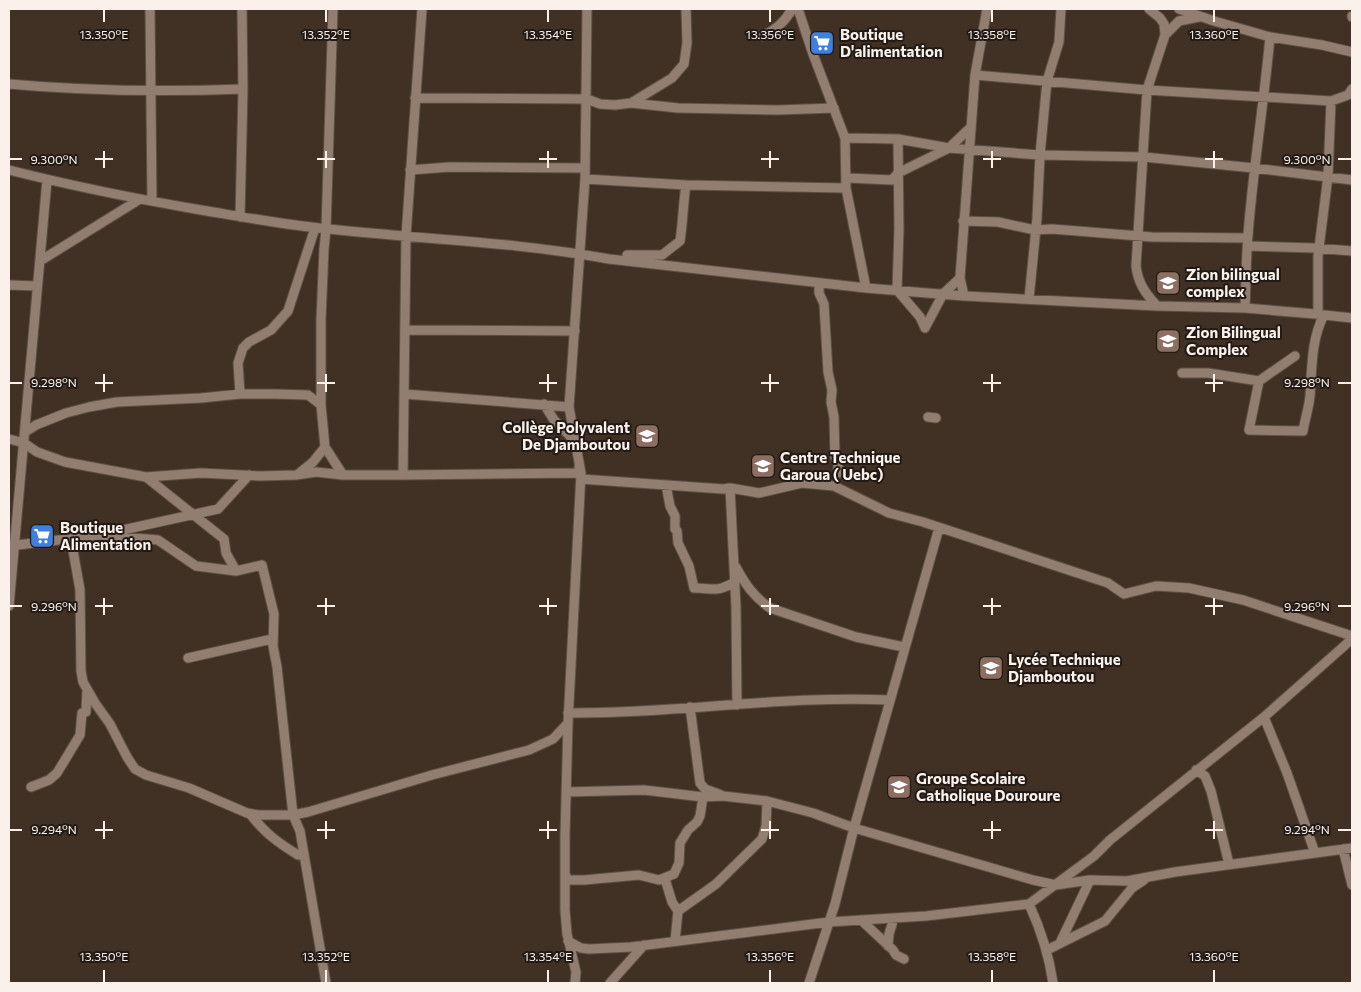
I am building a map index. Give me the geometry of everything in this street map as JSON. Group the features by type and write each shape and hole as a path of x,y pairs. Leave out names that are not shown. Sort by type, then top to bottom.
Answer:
{"street":[{"path":"150,9 152,201"},
{"path":"240,217 242,9"},
{"path":"332,9 326,229 321,319 321,382 325,447 343,475"},
{"path":"403,475 406,236 422,9"},
{"path":"581,476 567,419 575,331 584,179 587,99 587,9"},
{"path":"631,103 672,78 684,64 687,43 686,9"},
{"path":"964,296 960,278 970,128 975,76 987,9"},
{"path":"1029,299 1047,81 1058,42 1061,9"},
{"path":"1149,9 1164,24 1165,34 1147,90 1137,277 1142,288 1156,306"},
{"path":"1179,9 1270,37 1352,52"},
{"path":"763,36 779,27 797,10 846,138 846,188 866,288"},
{"path":"1165,34 1179,21 1200,17"},
{"path":"1245,308 1254,168 1265,96 1270,37"},
{"path":"975,76 1331,102 1348,95 1352,90"},
{"path":"9,84 72,88 190,91 242,89"},
{"path":"415,98 587,99 608,104 631,103 678,108 778,110 834,108"},
{"path":"1259,381 1249,430 1303,431 1310,398 1311,365 1321,314 1319,248 1328,176 1331,102"},
{"path":"847,178 892,180 898,173 948,148 970,128"},
{"path":"846,138 898,140 948,148 969,148 1040,155 1144,157 1352,180"},
{"path":"898,140 898,290 920,317 925,328 943,294 960,278"},
{"path":"410,170 450,167 584,168"},
{"path":"9,170 47,180 140,199 315,228 477,242 866,288 964,296 1156,306 1245,308 1352,318"},
{"path":"584,179 686,185 846,188"},
{"path":"9,606 11,546 24,443 47,180"},
{"path":"609,259 625,256 662,255 680,241 686,185"},
{"path":"40,261 140,199"},
{"path":"1037,218 1052,229"},
{"path":"963,221 998,222 1035,230 1052,229 1214,239 1352,251"},
{"path":"240,394 240,356 243,348 249,342 271,330 288,311 315,228"},
{"path":"819,283 819,293 824,304 828,372 832,390 831,402 834,417 835,457 838,462 838,473"},
{"path":"9,285 37,286"},
{"path":"405,330 575,331"},
{"path":"1182,374 1208,374 1259,381 1295,356"},
{"path":"308,395 321,382"},
{"path":"25,432 50,419 89,406 117,402 240,394 308,395 322,405"},
{"path":"404,394 568,407"},
{"path":"544,404 554,420 572,438"},
{"path":"568,407 581,476 568,713 565,874 565,910 568,941 576,972 576,983"},
{"path":"9,438 24,443 37,452 65,462 146,477 201,474 296,475 316,472 343,475 581,476 666,485 730,488 759,493 802,484 834,486 889,513 923,522 1108,584 1124,594 1156,586 1189,588 1243,600 1352,638 1264,717 1110,840 1094,856 1029,904 926,916 829,922 644,945 589,949 580,948 568,941"},
{"path":"296,475 314,462 325,447"},
{"path":"11,546 100,535 218,509 250,475"},
{"path":"146,477 224,539 226,553 236,570"},
{"path":"666,485 670,506 675,516 678,543 689,566 694,588 718,590 735,582"},
{"path":"730,488 735,582 738,705"},
{"path":"9,492 18,500"},
{"path":"809,983 829,922 904,647 939,528"},
{"path":"100,535 158,540 196,566 236,570 262,565 274,614 272,639 293,815 300,831 326,983"},
{"path":"71,539 80,590 81,671 83,682 135,768 146,775 189,788 250,814 293,815 375,793 432,775 529,750 553,739 568,723"},
{"path":"734,564 750,592 770,608 856,637 904,647"},
{"path":"188,658 272,639"},
{"path":"31,787 48,780 57,773 80,735 82,712 86,712 87,689"},
{"path":"568,713 738,705 791,700 890,700"},
{"path":"690,707 700,783 705,789 723,796"},
{"path":"1264,717 1287,773 1315,852"},
{"path":"1196,770 1205,776 1211,790 1229,864"},
{"path":"566,792 644,790 704,797 723,796 767,801 813,813 854,828 1056,885 1090,880 1120,881 1147,879 1175,872 1348,848 1352,885"},
{"path":"565,874 568,880 639,876 658,880 674,874 680,857 680,843 688,830 697,822 704,797"},
{"path":"678,911 716,884 762,839 766,826 767,801"},
{"path":"250,814 262,830 275,841 298,855 304,854"},
{"path":"664,879 672,902 678,911 674,942"},
{"path":"1047,950 1105,921 1132,888 1147,879"},
{"path":"1060,943 1090,880"},
{"path":"1029,904 1047,950 1053,979 1046,983"},
{"path":"888,946 889,934 894,918"},
{"path":"861,920 896,955 904,959"},
{"path":"610,983 644,945"}],"place":[{"name":"Boutique D'alimentation","path":"822,43"},
{"name":"Zion bilingual complex","path":"1168,283"},
{"name":"Zion Bilingual Complex","path":"1168,341"},
{"name":"Collège Polyvalent De Djamboutou","path":"647,436"},
{"name":"Centre Technique Garoua ( Uebc)","path":"763,466"},
{"name":"Boutique Alimentation","path":"42,536"},
{"name":"Lycée Technique Djamboutou","path":"991,668"},
{"name":"Groupe Scolaire Catholique Douroure","path":"899,787"}]}
